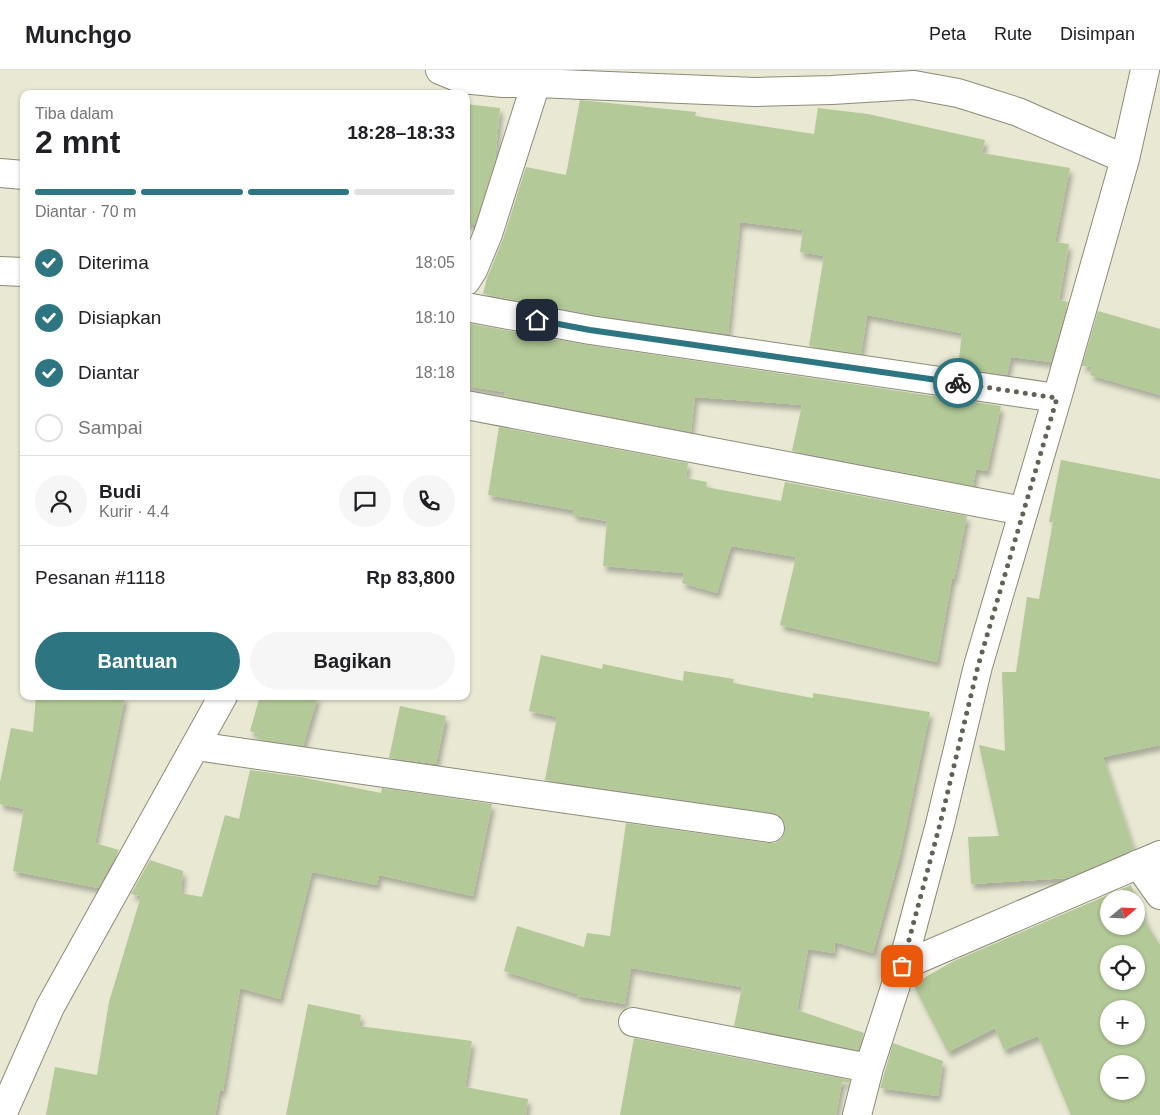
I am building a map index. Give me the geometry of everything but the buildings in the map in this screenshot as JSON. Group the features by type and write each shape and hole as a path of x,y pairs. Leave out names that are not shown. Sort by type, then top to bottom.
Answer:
{"street":[{"path":"440,70 462,79 503,83 748,81 832,90 914,85 950,92 1018,112 1125,158"},
{"path":"857,1115 869,1068 902,966 940,824 978,666 1125,158 1145,70"},
{"path":"470,275 473,270 477,233 536,83"},
{"path":"0,173 20,175"},
{"path":"0,271 20,272"},
{"path":"470,308 590,330 1057,398"},
{"path":"470,406 1022,511"},
{"path":"2,1115 50,1007 221,700"},
{"path":"196,746 770,828"},
{"path":"902,966 1149,860 1160,895"},
{"path":"633,1022 869,1068"}],"way so far":[{"path":"902,966 940,824 978,666 1022,511 1057,398 958,383"}],"route":[{"path":"537,320 590,330 958,383"}]}
